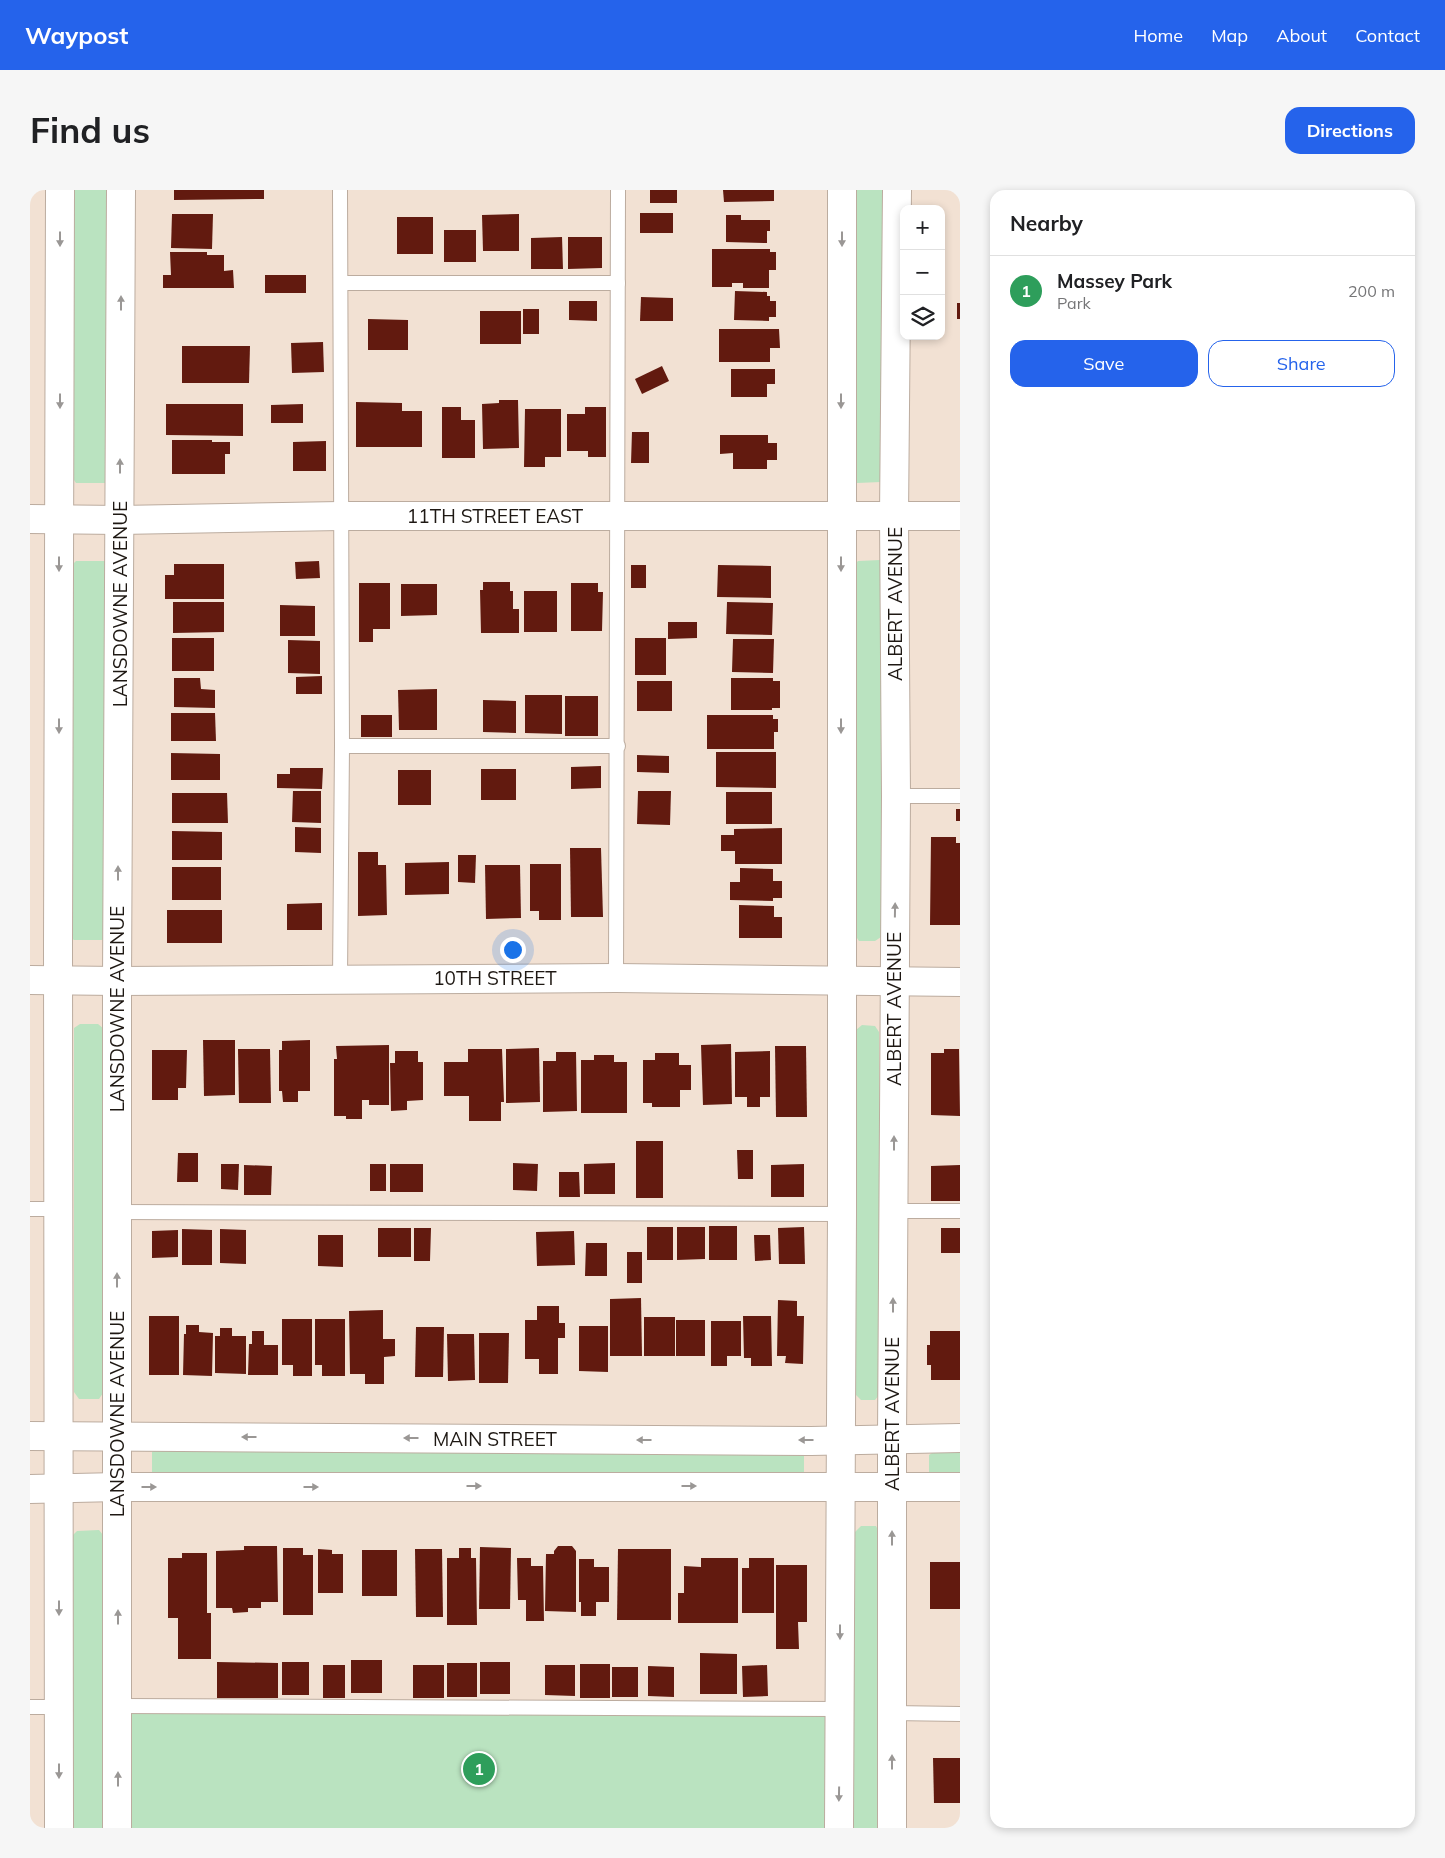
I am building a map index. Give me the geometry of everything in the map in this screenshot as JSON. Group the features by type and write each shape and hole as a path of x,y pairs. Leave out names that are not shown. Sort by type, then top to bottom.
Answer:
{"street":[{"path":"58,1828 60,190"},
{"name":"LANSDOWNE AVENUE","path":"117,1828 117,981 121,190"},
{"path":"839,1828 842,1214 842,190"},
{"name":"ALBERT AVENUE","path":"892,1828 896,190"},
{"name":"11TH STREET EAST","path":"30,519 120,520 340,516 617,515 960,516"},
{"name":"10TH STREET","path":"30,980 616,978 960,982"},
{"name":"MAIN STREET","path":"30,1436 841,1440 960,1438"},
{"path":"30,1489 118,1487 960,1487"}],"lane":[{"path":"340,190 342,746 340,979"},
{"path":"616,978 618,190"},
{"path":"341,282 618,283"},
{"path":"342,746 618,746"},
{"path":"896,796 960,796"},
{"path":"30,1210 59,1210"},
{"path":"893,1211 960,1211"},
{"path":"117,1212 842,1214"},
{"path":"118,1706 840,1709"},
{"path":"30,1707 59,1707"},
{"path":"892,1713 960,1714"}],"green space":[{"path":"72,190 109,190 109,478 105,483 76,483 72,477"},
{"path":"854,190 883,190 883,480 881,482 857,483 854,479"},
{"path":"880,560 882,565 881,937 875,941 859,941 855,935 854,565 858,561"},
{"path":"76,561 105,561 109,565 108,935 102,940 74,940 71,938 71,566"},
{"path":"80,1024 98,1024 104,1029 103,1393 99,1399 79,1399 74,1392 74,1028"},
{"path":"862,1025 875,1026 879,1032 879,1395 875,1400 861,1400 856,1395 856,1030"},
{"path":"156,1449 804,1452 804,1475 157,1477 152,1473 152,1452"},
{"path":"935,1451 960,1451 960,1476 935,1476 929,1472 929,1455"},
{"path":"861,1526 876,1526 879,1532 878,1828 853,1828 855,1532"},
{"path":"99,1530 103,1535 104,1828 73,1828 73,1535 77,1531"},
{"path":"118,1706 840,1709 839,1828 117,1828"}],"building":[{"path":"174,190 264,190 264,199 174,200"},
{"path":"650,190 677,190 677,203 650,203"},
{"path":"723,190 774,190 774,201 724,202"},
{"path":"640,213 673,213 673,233 640,233"},
{"path":"172,214 213,214 212,249 171,248"},
{"path":"519,214 519,251 483,251 482,215"},
{"path":"726,215 741,215 741,220 770,220 770,231 767,231 767,243 726,242"},
{"path":"397,217 433,217 433,254 397,254"},
{"path":"444,230 476,230 476,262 444,262"},
{"path":"562,237 563,269 531,269 531,238"},
{"path":"568,237 602,237 602,268 568,269"},
{"path":"712,249 770,249 770,252 776,252 776,270 769,270 769,288 743,288 743,283 732,283 732,287 712,287"},
{"path":"170,252 207,252 207,255 224,255 224,271 233,270 234,288 163,288 163,275 171,275"},
{"path":"265,275 306,275 306,293 265,293"},
{"path":"735,291 767,292 767,296 770,296 770,301 776,301 776,317 769,317 769,321 734,320"},
{"path":"641,297 673,298 673,321 640,321"},
{"path":"569,301 597,301 597,321 569,320"},
{"path":"957,303 960,303 960,319 957,319"},
{"path":"523,309 539,309 539,334 523,334"},
{"path":"480,311 521,311 521,344 480,344"},
{"path":"368,319 408,320 408,350 368,350"},
{"path":"719,329 779,329 780,348 770,348 770,362 719,362"},
{"path":"323,342 324,372 292,373 291,343"},
{"path":"182,346 250,346 249,383 182,383"},
{"path":"662,366 669,381 642,394 635,379"},
{"path":"731,369 775,369 775,384 767,384 767,397 731,397"},
{"path":"499,400 518,400 519,448 483,449 482,404 499,403"},
{"path":"356,402 402,403 402,411 422,411 422,447 356,447"},
{"path":"166,404 243,404 243,436 166,435"},
{"path":"303,404 303,423 271,423 271,405"},
{"path":"442,407 461,407 461,420 475,420 475,458 442,458"},
{"path":"585,407 606,407 606,457 588,457 588,451 567,451 567,414 585,414"},
{"path":"525,409 561,409 561,457 545,457 545,467 524,467"},
{"path":"632,432 649,432 649,463 631,463"},
{"path":"720,435 768,435 768,443 777,443 777,460 767,460 767,469 733,469 733,453 720,454"},
{"path":"172,440 230,442 230,454 225,454 225,474 172,474"},
{"path":"326,441 326,471 293,471 293,442"},
{"path":"319,561 320,578 296,579 295,562"},
{"path":"174,564 224,564 224,599 165,599 165,575 174,575"},
{"path":"631,565 646,565 646,588 631,588"},
{"path":"718,565 771,566 771,598 717,597"},
{"path":"483,582 510,582 510,591 513,591 513,609 519,609 519,633 481,633 480,590 483,590"},
{"path":"359,583 390,583 390,629 373,629 373,642 359,642"},
{"path":"571,583 598,583 598,592 603,592 602,631 571,631"},
{"path":"401,584 437,584 437,615 401,616"},
{"path":"524,591 557,591 557,632 524,632"},
{"path":"173,602 224,602 224,632 173,633"},
{"path":"727,602 773,603 772,635 726,634"},
{"path":"280,605 315,606 315,636 280,636"},
{"path":"668,622 697,622 697,638 668,639"},
{"path":"172,638 214,638 214,671 172,671"},
{"path":"635,638 666,638 666,675 635,675"},
{"path":"733,639 774,639 773,673 732,672"},
{"path":"288,640 320,641 320,674 288,673"},
{"path":"322,676 322,694 296,694 296,677"},
{"path":"174,678 200,678 201,689 215,690 215,708 174,707"},
{"path":"731,678 773,678 773,681 780,681 780,708 772,708 772,710 731,710"},
{"path":"637,681 672,681 672,711 637,711"},
{"path":"437,689 437,730 399,730 398,690"},
{"path":"525,695 562,695 562,734 525,733"},
{"path":"565,696 598,696 598,736 565,736"},
{"path":"483,700 516,701 516,733 483,732"},
{"path":"171,713 215,713 216,741 171,741"},
{"path":"361,715 392,715 392,737 361,737"},
{"path":"707,715 773,715 773,719 778,719 778,732 774,732 774,749 707,749"},
{"path":"716,752 776,752 776,788 716,787"},
{"path":"171,753 220,754 220,780 171,780"},
{"path":"637,755 669,756 669,773 637,772"},
{"path":"601,766 601,788 571,789 571,767"},
{"path":"290,768 323,768 322,789 277,788 277,774 290,774"},
{"path":"481,769 516,769 516,800 481,800"},
{"path":"398,770 431,770 431,805 398,805"},
{"path":"293,791 321,791 321,823 292,822"},
{"path":"638,791 671,791 670,825 637,824"},
{"path":"726,792 772,792 772,824 726,824"},
{"path":"172,793 227,793 228,823 172,823"},
{"path":"956,809 960,809 960,821 956,821"},
{"path":"295,827 321,828 321,853 295,852"},
{"path":"782,828 782,864 735,864 735,851 721,851 721,835 734,835 734,829"},
{"path":"172,831 222,832 222,860 172,860"},
{"path":"931,837 956,837 956,843 960,843 960,925 930,925"},
{"path":"570,848 601,848 603,917 571,917"},
{"path":"358,852 378,852 378,865 386,865 387,915 358,916"},
{"path":"458,855 476,855 475,883 458,882"},
{"path":"449,862 449,894 405,895 405,863"},
{"path":"530,864 561,864 561,920 539,920 539,911 530,911"},
{"path":"485,865 520,865 521,918 486,919"},
{"path":"172,867 221,867 221,900 172,900"},
{"path":"740,868 773,869 773,881 782,881 782,898 773,898 773,901 730,900 730,882 740,882"},
{"path":"322,903 322,930 287,930 287,904"},
{"path":"739,905 774,906 774,917 782,917 782,938 739,938"},
{"path":"167,910 222,910 222,943 167,943"},
{"path":"203,1040 235,1040 235,1095 204,1096"},
{"path":"310,1040 310,1091 298,1091 298,1102 283,1102 282,1091 279,1091 279,1050 282,1050 282,1041"},
{"path":"731,1044 732,1104 703,1105 701,1045"},
{"path":"389,1045 389,1105 369,1105 369,1100 362,1100 362,1119 346,1119 346,1116 334,1116 334,1059 337,1059 336,1046"},
{"path":"775,1046 806,1046 807,1117 776,1117"},
{"path":"539,1048 540,1102 506,1103 506,1049"},
{"path":"238,1049 270,1049 271,1103 239,1103"},
{"path":"468,1049 502,1049 504,1102 501,1102 501,1121 469,1121 469,1096 444,1096 444,1062 468,1062"},
{"path":"944,1049 959,1049 960,1116 931,1115 931,1053 944,1053"},
{"path":"152,1050 187,1050 186,1088 178,1088 178,1100 152,1100"},
{"path":"395,1051 418,1051 418,1062 423,1062 423,1100 407,1101 407,1110 391,1111 390,1063 395,1063"},
{"path":"770,1051 770,1097 760,1097 760,1107 747,1107 747,1097 735,1097 735,1052"},
{"path":"556,1052 576,1052 577,1111 543,1112 543,1061 556,1061"},
{"path":"655,1053 679,1053 679,1065 691,1065 691,1090 680,1090 680,1107 652,1107 652,1103 643,1103 643,1060 655,1060"},
{"path":"594,1055 614,1055 614,1062 627,1062 627,1113 581,1113 581,1060 594,1060"},
{"path":"636,1141 663,1141 663,1198 636,1198"},
{"path":"737,1150 753,1150 753,1179 738,1179"},
{"path":"178,1153 198,1153 198,1182 177,1182"},
{"path":"513,1163 538,1164 537,1191 513,1190"},
{"path":"615,1163 615,1194 584,1194 584,1164"},
{"path":"221,1164 239,1164 238,1190 221,1189"},
{"path":"370,1164 386,1164 386,1191 370,1191"},
{"path":"390,1164 423,1164 423,1192 390,1192"},
{"path":"804,1164 804,1197 771,1197 771,1165"},
{"path":"244,1165 272,1166 271,1195 244,1195"},
{"path":"960,1165 960,1201 931,1201 931,1166"},
{"path":"559,1172 579,1172 580,1197 559,1197"},
{"path":"709,1226 737,1226 737,1260 709,1260"},
{"path":"647,1227 673,1227 673,1260 647,1260"},
{"path":"677,1227 705,1227 705,1259 677,1260"},
{"path":"804,1227 805,1264 779,1264 778,1228"},
{"path":"378,1228 411,1228 411,1257 378,1257"},
{"path":"414,1228 431,1228 430,1261 414,1261"},
{"path":"941,1228 960,1228 960,1253 941,1253"},
{"path":"182,1229 212,1230 212,1265 182,1265"},
{"path":"220,1229 246,1230 246,1264 220,1263"},
{"path":"178,1230 178,1257 152,1258 152,1231"},
{"path":"574,1231 575,1265 537,1266 536,1232"},
{"path":"318,1235 343,1235 343,1267 318,1266"},
{"path":"754,1235 770,1235 771,1260 755,1261"},
{"path":"586,1243 607,1243 607,1276 585,1276"},
{"path":"627,1252 642,1252 642,1283 627,1283"},
{"path":"641,1298 642,1356 610,1356 610,1299"},
{"path":"778,1300 797,1301 797,1316 804,1316 803,1364 785,1363 786,1356 777,1356"},
{"path":"537,1306 559,1306 559,1323 565,1323 565,1338 558,1338 558,1374 539,1374 539,1359 525,1359 525,1320 537,1320"},
{"path":"383,1310 383,1339 395,1339 395,1356 384,1357 384,1384 365,1384 365,1374 350,1374 349,1311"},
{"path":"149,1316 179,1316 179,1375 149,1375"},
{"path":"743,1316 771,1316 772,1366 751,1366 751,1358 744,1358"},
{"path":"644,1317 675,1317 675,1356 644,1356"},
{"path":"282,1319 312,1319 312,1376 293,1376 293,1365 282,1365"},
{"path":"315,1319 345,1319 345,1376 322,1376 322,1365 315,1365"},
{"path":"676,1320 705,1320 705,1356 676,1356"},
{"path":"711,1321 741,1321 741,1356 727,1356 727,1366 711,1366"},
{"path":"186,1325 199,1325 199,1332 213,1333 212,1376 183,1375"},
{"path":"579,1326 608,1326 608,1372 579,1371"},
{"path":"416,1327 444,1327 443,1377 415,1377"},
{"path":"220,1328 232,1328 232,1336 246,1336 246,1374 215,1373 215,1336 220,1336"},
{"path":"252,1331 264,1331 264,1345 278,1345 278,1375 248,1375 249,1344 252,1344"},
{"path":"930,1331 960,1331 960,1380 931,1380 931,1365 927,1365 927,1345 930,1345"},
{"path":"479,1333 509,1333 508,1383 479,1383"},
{"path":"447,1334 474,1334 475,1380 448,1381"},
{"path":"244,1546 277,1546 278,1602 261,1602 261,1608 248,1608 248,1612 233,1613 232,1608 216,1608 216,1551 244,1550"},
{"path":"558,1546 572,1546 576,1551 576,1612 545,1611 546,1554 554,1554"},
{"path":"480,1547 511,1548 510,1609 479,1609"},
{"path":"283,1548 303,1548 303,1555 313,1555 313,1615 283,1615"},
{"path":"459,1548 471,1548 471,1558 476,1558 477,1625 447,1625 447,1558 459,1558"},
{"path":"318,1549 332,1550 332,1554 343,1554 343,1593 318,1593"},
{"path":"415,1549 442,1549 443,1617 416,1617"},
{"path":"618,1549 671,1549 671,1620 617,1620"},
{"path":"362,1550 397,1550 397,1596 362,1596"},
{"path":"182,1553 207,1553 207,1613 211,1613 211,1659 178,1659 178,1618 168,1618 168,1558 182,1558"},
{"path":"517,1558 531,1558 531,1566 543,1566 544,1621 526,1621 526,1600 518,1600"},
{"path":"701,1558 738,1558 738,1623 678,1623 678,1593 684,1593 684,1566 701,1567"},
{"path":"749,1558 774,1558 774,1613 742,1613 742,1568 749,1568"},
{"path":"579,1559 594,1559 594,1567 609,1567 609,1602 596,1602 596,1616 581,1616 581,1602 579,1602"},
{"path":"930,1562 960,1562 960,1609 930,1609"},
{"path":"776,1565 807,1565 807,1622 798,1622 799,1649 776,1649"},
{"path":"700,1653 737,1654 737,1694 700,1694"},
{"path":"351,1660 382,1660 382,1693 351,1693"},
{"path":"217,1662 278,1663 278,1698 217,1698"},
{"path":"282,1662 309,1662 309,1695 282,1695"},
{"path":"480,1662 510,1662 510,1694 480,1694"},
{"path":"447,1663 477,1663 477,1697 447,1697"},
{"path":"580,1664 610,1664 610,1698 580,1698"},
{"path":"323,1665 345,1665 345,1698 323,1698"},
{"path":"413,1665 444,1665 444,1698 413,1698"},
{"path":"545,1665 575,1665 575,1696 545,1695"},
{"path":"767,1665 768,1696 743,1697 742,1666"},
{"path":"648,1666 674,1667 674,1697 648,1696"},
{"path":"612,1667 638,1667 638,1697 612,1697"},
{"path":"933,1758 960,1758 960,1803 934,1803"}],"place":[{"name":"Massey Park","path":"479,1769"}]}
